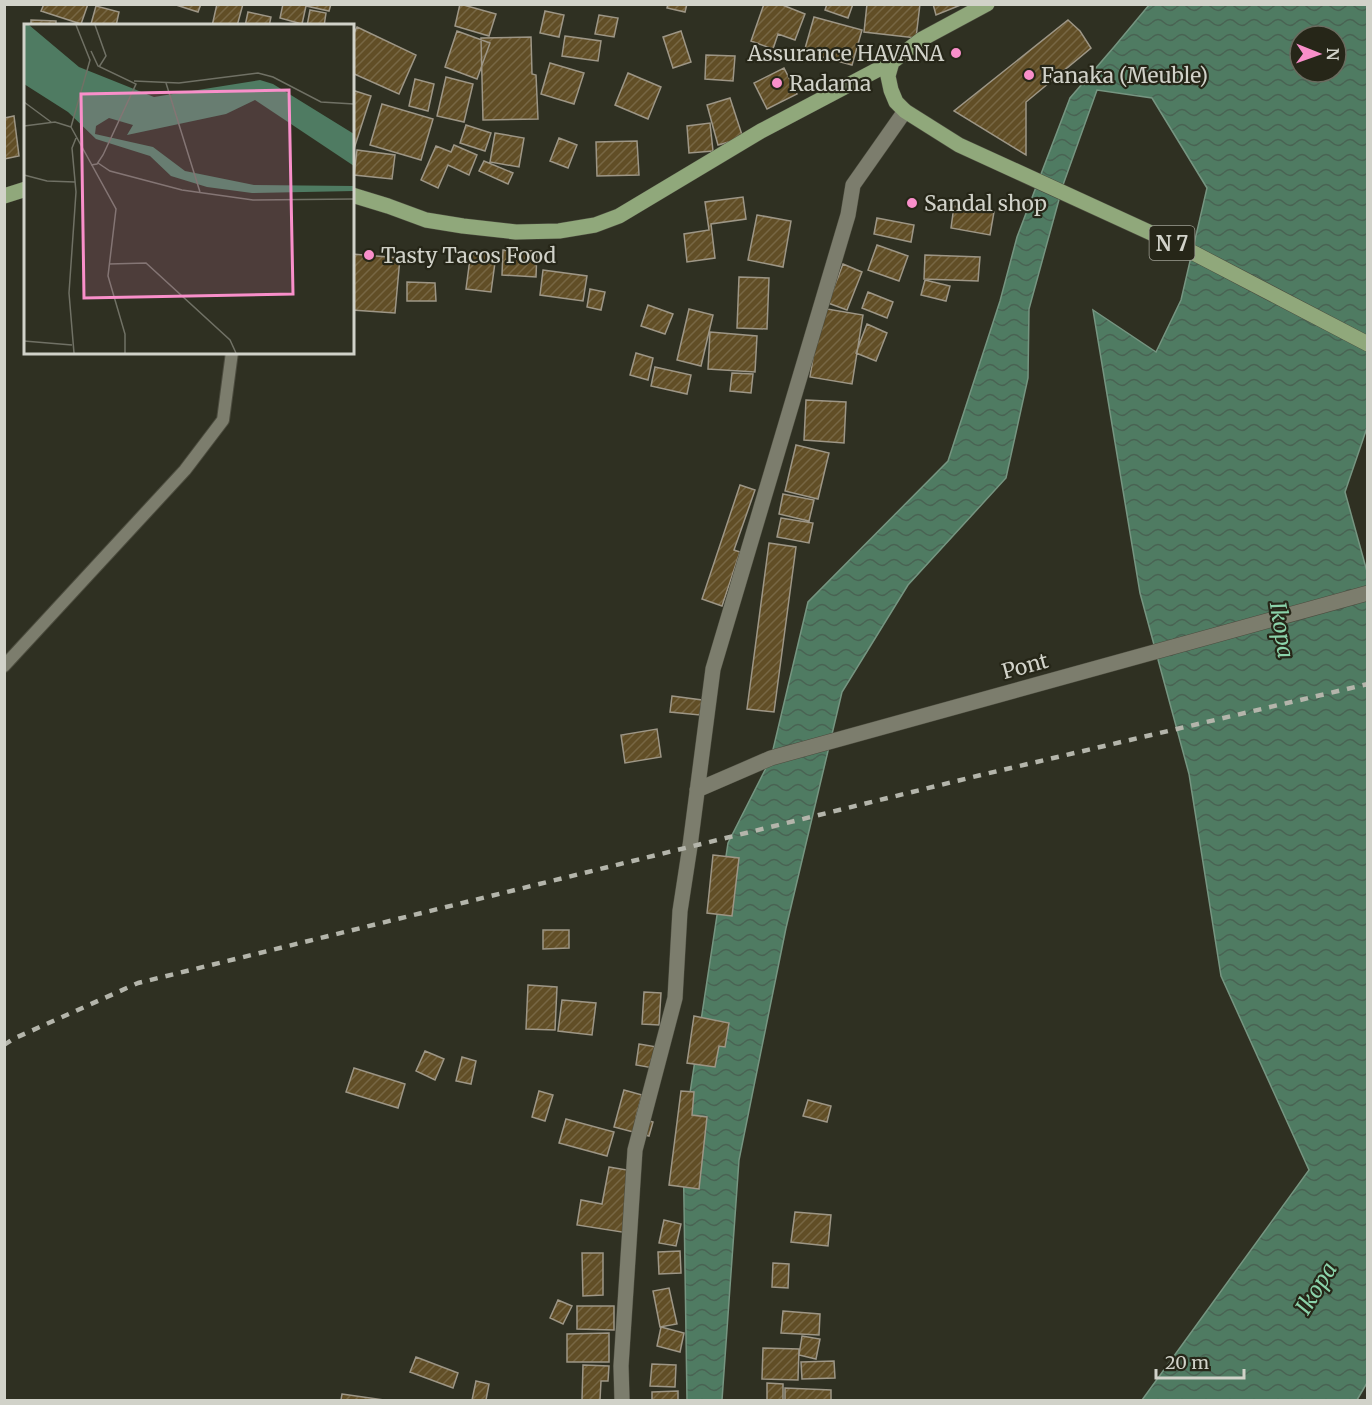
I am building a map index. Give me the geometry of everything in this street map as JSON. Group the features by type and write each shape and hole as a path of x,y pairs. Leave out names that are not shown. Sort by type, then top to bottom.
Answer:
{"main road":[{"path":"354,196 426,220 464,226 516,232 559,231 595,225 619,216 761,131 892,63 922,39 987,4"},
{"name":"N 7","path":"892,63 888,76 896,102 904,111 958,145 1186,249 1368,344"},
{"path":"4,196 24,190"}],"street":[{"path":"622,1401 621,1366 635,1150 675,998 680,911 713,669 848,215 852,185 904,111"},
{"name":"Pont","path":"697,790 771,758 1368,593"}],"lane":[{"path":"4,666 185,470 223,420 232,354"}],"water":[{"name":"Ikopa","path":"1149,5 1367,5 1368,425 1345,492 1368,575 1367,1383 1357,1400 1142,1400 1309,1170 1221,976 1189,774 1140,593 1093,310 1156,352 1181,300 1207,188 1152,98 1097,90 1063,185 1029,309 1028,378 1006,478 908,585 842,692 786,928 739,1160 722,1400 687,1400 683,1139 728,843 771,758 808,602 948,461 1000,301 1017,237 1070,98"}],"building":[{"path":"44,4 88,4 81,24 41,11"},
{"path":"173,4 201,4 198,12"},
{"path":"217,4 243,4 238,24 212,24"},
{"path":"283,4 331,4 329,11 306,6 302,24 280,18"},
{"path":"460,4 496,14 489,36 455,26"},
{"path":"668,4 687,4 685,12 667,8"},
{"path":"764,4 780,4 805,14 795,40 778,34 773,49 751,41"},
{"path":"827,4 853,4 848,18 825,10"},
{"path":"867,4 920,4 916,38 864,32"},
{"path":"933,4 963,4 936,15"},
{"path":"96,6 119,12 116,24 91,24"},
{"path":"310,10 326,13 324,24 307,24"},
{"path":"545,11 564,15 559,37 540,33"},
{"path":"248,12 271,17 269,24 245,24"},
{"path":"599,15 618,18 614,37 595,34"},
{"path":"814,17 862,30 852,65 804,52"},
{"path":"31,20 56,21 56,24 31,24"},
{"name":"Fanaka (Meuble)","path":"1068,20 1080,31 1091,48 1026,102 1026,155 954,111"},
{"path":"357,27 416,55 399,94 354,74 354,33"},
{"path":"457,31 490,43 477,79 445,67"},
{"path":"681,31 691,62 673,68 663,37"},
{"path":"565,36 601,41 598,61 562,56"},
{"path":"531,37 532,74 536,75 538,119 483,120 481,38"},
{"path":"706,55 735,56 733,81 705,79"},
{"path":"550,63 584,73 574,104 541,94"},
{"path":"784,68 797,94 767,109 754,83"},
{"path":"628,73 661,87 648,119 615,105"},
{"path":"446,77 473,84 464,122 437,116"},
{"path":"415,79 434,84 428,111 409,106"},
{"path":"354,91 371,96 354,149"},
{"path":"730,98 743,138 718,145 707,105"},
{"path":"382,104 433,119 421,160 370,145"},
{"path":"14,116 19,156 4,159 4,118"},
{"path":"710,123 713,151 689,153 687,126"},
{"path":"466,125 491,133 485,151 460,143"},
{"path":"495,133 524,138 519,167 490,162"},
{"path":"559,138 577,145 568,168 550,161"},
{"path":"637,141 639,175 597,176 596,142"},
{"path":"454,145 477,155 469,175 448,165 438,188 421,180 436,146 451,152"},
{"path":"357,150 395,155 392,179 354,175"},
{"path":"484,161 513,173 508,184 479,171"},
{"path":"743,197 746,219 711,224 715,258 687,262 684,234 709,230 705,202"},
{"path":"954,206 994,212 990,235 951,228"},
{"path":"757,215 791,221 783,267 748,260"},
{"path":"877,218 914,225 911,242 874,234"},
{"path":"877,245 908,256 899,281 868,270"},
{"path":"503,250 537,251 536,277 502,275"},
{"path":"471,251 496,255 491,292 466,289"},
{"path":"354,254 400,258 395,313 354,310"},
{"path":"925,255 980,257 978,281 924,279"},
{"path":"843,264 862,272 847,310 828,303"},
{"path":"543,270 587,276 583,301 540,295"},
{"path":"739,277 769,278 767,329 737,328"},
{"path":"925,280 950,286 946,301 921,295"},
{"path":"407,282 435,283 436,301 407,301"},
{"path":"590,289 605,292 601,310 587,307"},
{"path":"868,292 893,302 887,318 862,308"},
{"path":"648,305 673,314 665,334 641,326"},
{"path":"821,308 863,315 852,384 810,377"},
{"path":"689,309 713,315 701,366 677,360"},
{"path":"867,324 887,333 876,361 856,353"},
{"path":"710,332 757,336 755,372 708,369"},
{"path":"636,353 653,358 648,380 630,375"},
{"path":"655,367 691,375 687,394 651,386"},
{"path":"732,373 753,374 751,393 730,391"},
{"path":"806,400 846,402 844,443 804,440"},
{"path":"796,445 829,453 818,499 785,491"},
{"path":"740,485 755,490 734,550 740,552 722,606 702,599"},
{"path":"783,494 814,500 809,521 779,514"},
{"path":"781,518 813,523 809,543 777,537"},
{"path":"769,543 796,547 774,712 747,709"},
{"path":"672,696 702,700 700,715 670,712"},
{"path":"657,729 661,757 625,763 621,735"},
{"path":"713,855 739,858 732,916 707,913"},
{"path":"543,930 569,930 569,948 543,949"},
{"path":"528,985 557,987 555,1030 526,1029"},
{"path":"644,992 661,993 659,1025 642,1024"},
{"path":"562,1000 596,1003 592,1035 558,1031"},
{"path":"694,1016 729,1023 725,1047 719,1046 715,1067 687,1063"},
{"path":"639,1044 663,1048 659,1069 636,1065"},
{"path":"425,1051 444,1059 435,1080 416,1071"},
{"path":"462,1057 476,1061 471,1084 456,1081"},
{"path":"354,1068 405,1084 398,1108 346,1092"},
{"path":"624,1090 642,1095 636,1117 653,1122 649,1136 614,1127"},
{"path":"539,1091 553,1095 545,1121 532,1117"},
{"path":"681,1091 694,1092 692,1115 707,1117 699,1189 669,1185"},
{"path":"808,1100 831,1106 827,1122 803,1116"},
{"path":"566,1119 614,1132 607,1156 559,1143"},
{"path":"609,1167 639,1172 628,1233 577,1225 581,1200 602,1204"},
{"path":"795,1212 831,1215 828,1246 791,1242"},
{"path":"664,1220 681,1224 676,1246 659,1243"},
{"path":"680,1251 681,1273 659,1274 658,1252"},
{"path":"582,1253 603,1253 603,1295 583,1296"},
{"path":"773,1263 789,1264 788,1288 772,1287"},
{"path":"669,1288 677,1324 660,1327 653,1291"},
{"path":"558,1300 572,1306 563,1324 550,1318"},
{"path":"577,1306 614,1306 614,1330 577,1329"},
{"path":"783,1311 820,1314 819,1335 781,1333"},
{"path":"661,1327 684,1333 680,1352 657,1346"},
{"path":"609,1333 609,1362 567,1362 567,1334"},
{"path":"802,1336 820,1339 816,1359 799,1355"},
{"path":"763,1348 799,1349 798,1380 762,1379"},
{"path":"416,1357 458,1373 453,1388 410,1372"},
{"path":"834,1361 835,1378 802,1379 801,1362"},
{"path":"652,1364 676,1365 675,1387 650,1386"},
{"path":"583,1365 609,1366 608,1381 601,1381 600,1400 582,1400"},
{"path":"476,1381 489,1384 486,1400 472,1400"},
{"path":"767,1383 783,1384 783,1400 767,1400"},
{"path":"785,1388 831,1390 831,1400 785,1400"},
{"path":"678,1391 678,1400 652,1400 652,1392"},
{"path":"342,1394 384,1400 341,1400"}],"railway":[{"path":"4,1045 138,983 981,775 1368,684"}],"place":[{"name":"Assurance HAVANA","path":"956,53"},
{"name":"Fanaka (Meuble)","path":"1029,75"},
{"name":"Radama","path":"777,83"},
{"name":"Sandal shop","path":"912,203"},
{"name":"Tasty Tacos Food","path":"369,255"}]}
